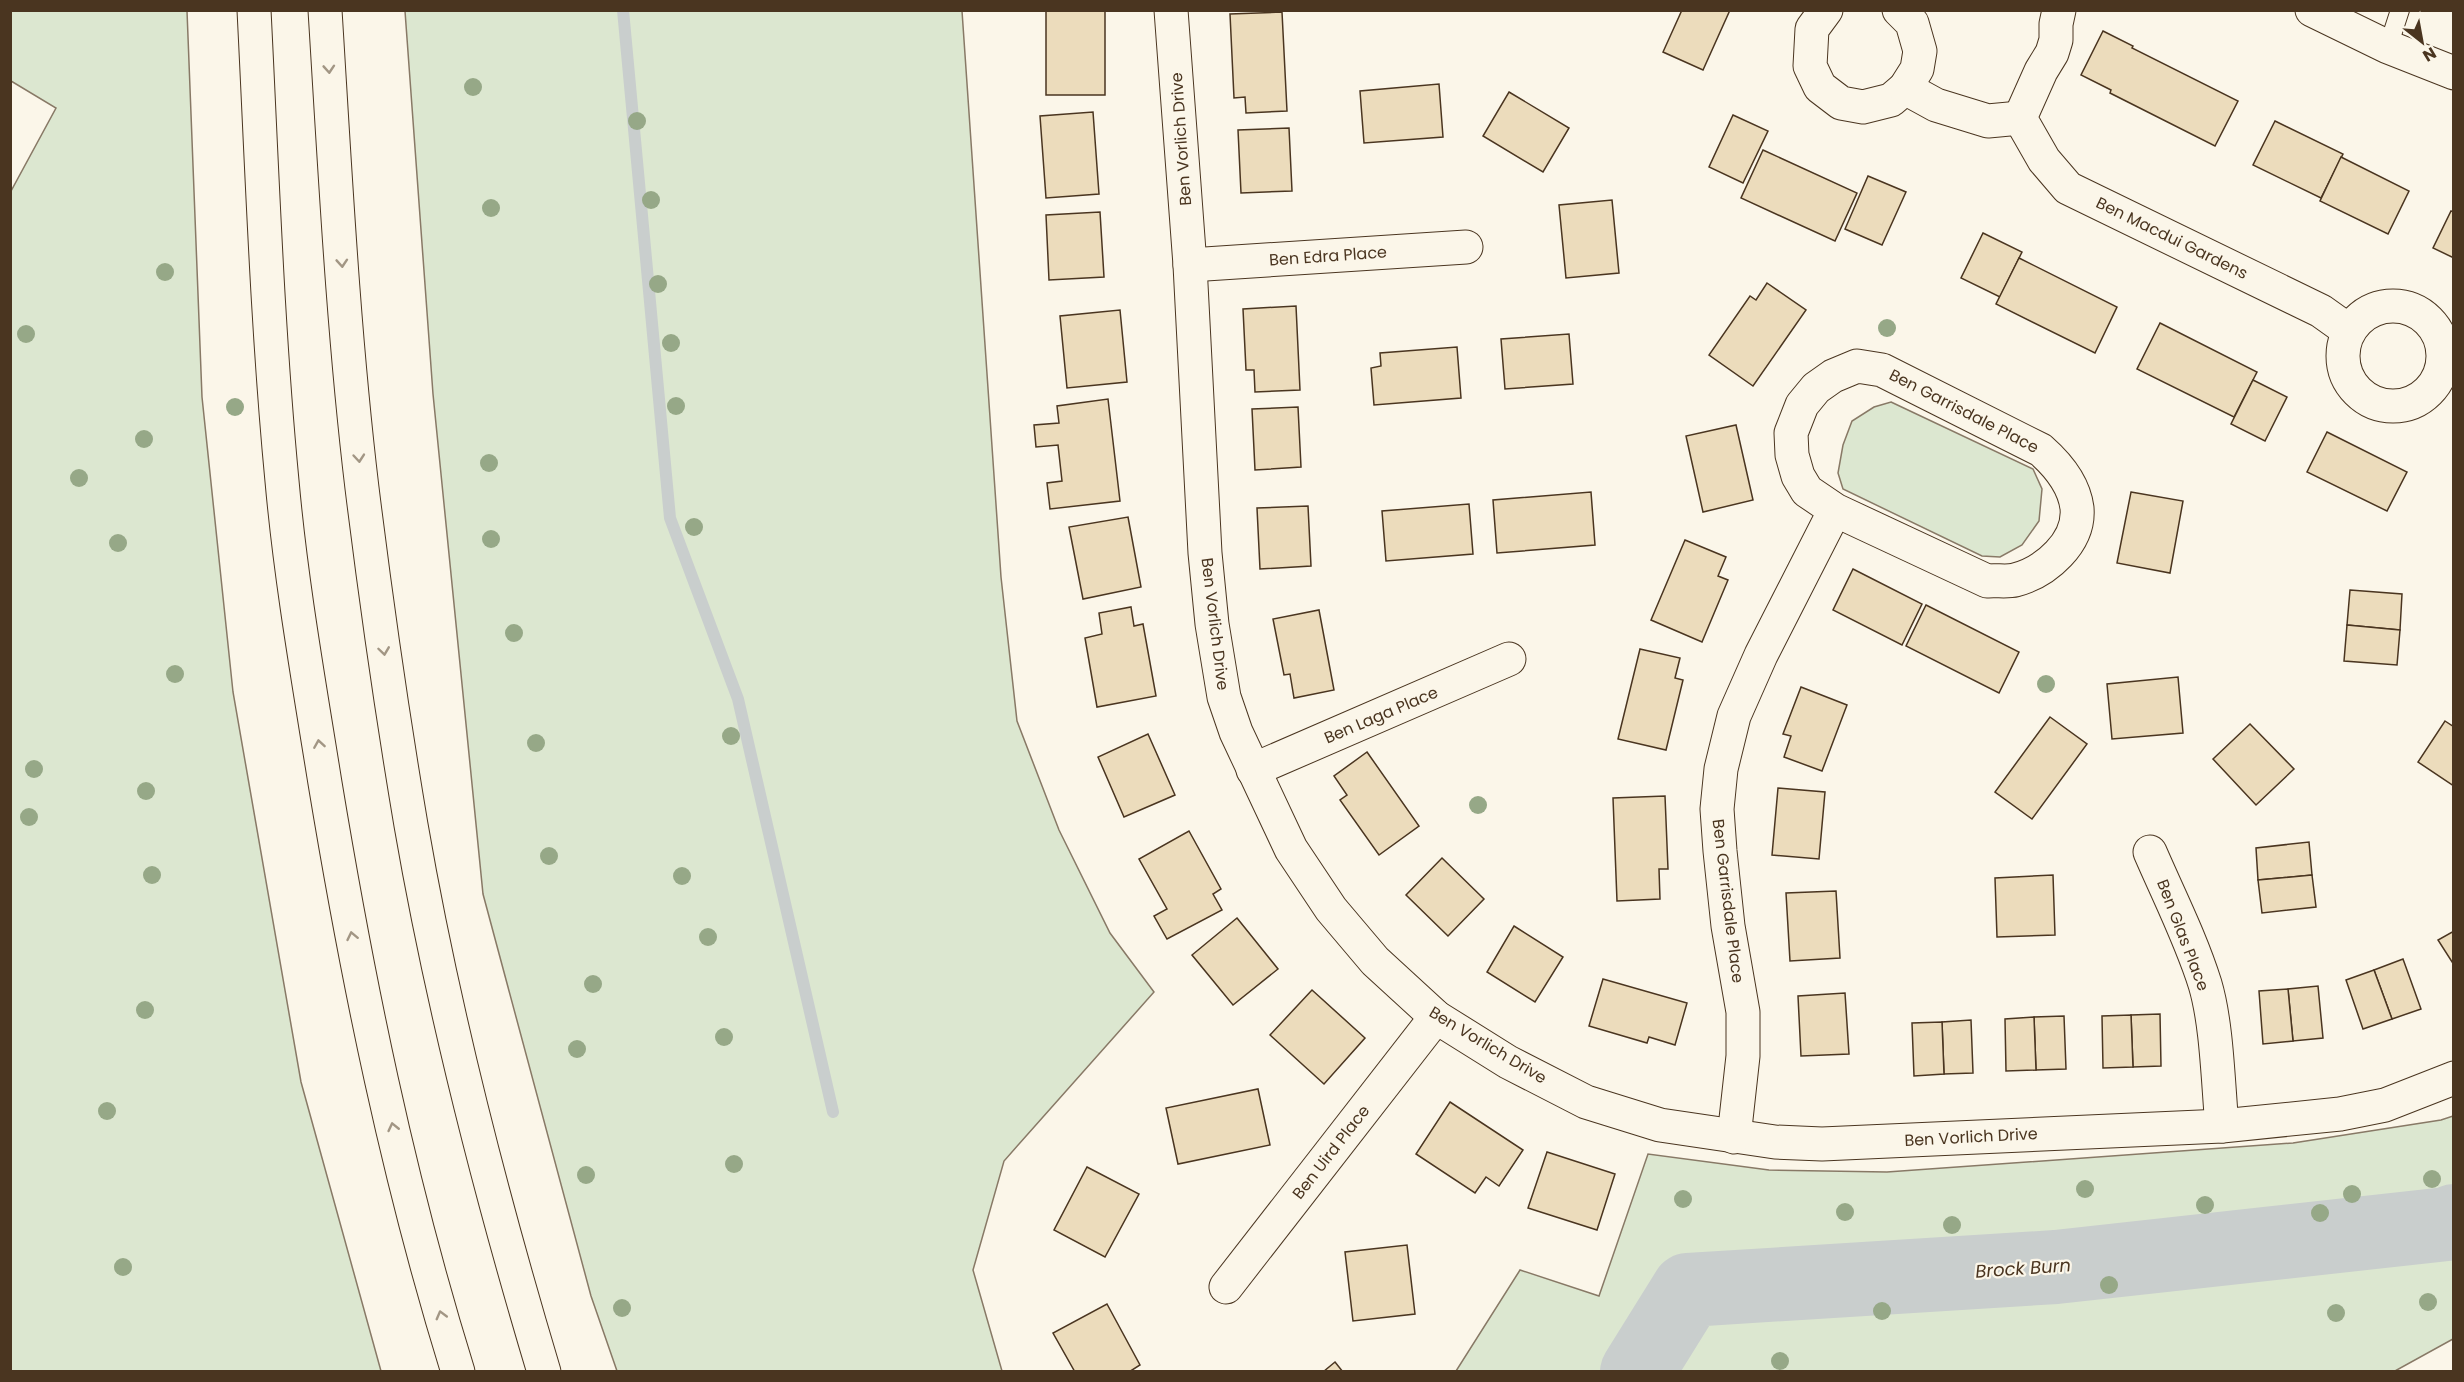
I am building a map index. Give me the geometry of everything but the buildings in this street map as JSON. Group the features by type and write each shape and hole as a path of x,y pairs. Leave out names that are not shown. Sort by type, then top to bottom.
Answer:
{"main road":[{"path":"254,10 270,314 282,483 306,667 344,898 375,1049 403,1175 458,1371"},
{"path":"325,10 336,180 362,486 404,783 430,924 478,1139 544,1371"},
{"name":"Ben Vorlich Drive","path":"1171,10 1190,265 1205,553 1212,624 1224,697 1236,732 1291,849 1331,909 1375,961 1436,1017 1508,1062 1586,1102 1660,1125 1775,1142 1822,1144 2222,1126 2340,1114 2385,1105 2454,1078"},
{"path":"1826,10 1812,29 1810,66 1820,87 1841,103 1863,107 1891,100 1905,88 1917,69 1920,51 1912,23 1899,10"},
{"path":"1905,88 1936,105 1988,121 2020,118 2041,71 2052,53 2056,40 2059,10"},
{"path":"2312,10 2388,47 2454,73"},
{"name":"Ben Macdui Gardens","path":"2020,118 2044,160 2068,188 2321,311 2349,332"},
{"name":"Ben Edra Place","path":"1190,265 1466,247"},
{"name":"Ben Garrisdale Place","path":"1857,366 1882,370 2041,450 2058,465 2069,483 2077,508 2073,529 2065,547 2037,572 2014,580 1987,580 1835,510 1807,491 1798,476 1792,455 1791,433 1802,405 1816,388 1833,376 1857,366"},
{"name":"Ben Garrisdale Place","path":"1734,1137 1743,1056 1743,1012 1728,926 1720,851 1717,809 1721,769 1734,716 1761,656 1835,510"},
{"name":"Ben Laga Place","path":"1253,770 1509,659"},
{"name":"Ben Glas Place","path":"2150,852 2190,942 2205,986 2214,1037 2222,1126"},
{"name":"Ben Uird Place","path":"1226,1287 1436,1017"}],"lane":[{"path":"2388,47 2400,10"}],"green space":[{"path":"11,10 187,11 202,397 233,692 301,1082 381,1371 11,1371 10,193 56,108 11,81"},
{"path":"405,11 962,11 1001,577 1017,721 1059,830 1110,933 1154,992 1004,1161 973,1270 1002,1371 617,1371 591,1296 483,894 433,394"},
{"path":"1891,402 2033,469 2042,489 2039,521 2022,545 2000,557 1982,556 1843,489 1838,473 1843,445 1852,421 1874,407"},
{"path":"2453,1116 2453,1339 2395,1371 1456,1371 1520,1270 1599,1296 1648,1154 1769,1170 1887,1172 2293,1143 2441,1120"}],"waterway":[{"path":"623,10 670,518 738,699 833,1112"},
{"name":"Brock Burn","path":"1637,1372 1688,1290 2056,1267 2447,1224 2454,1221"}]}
